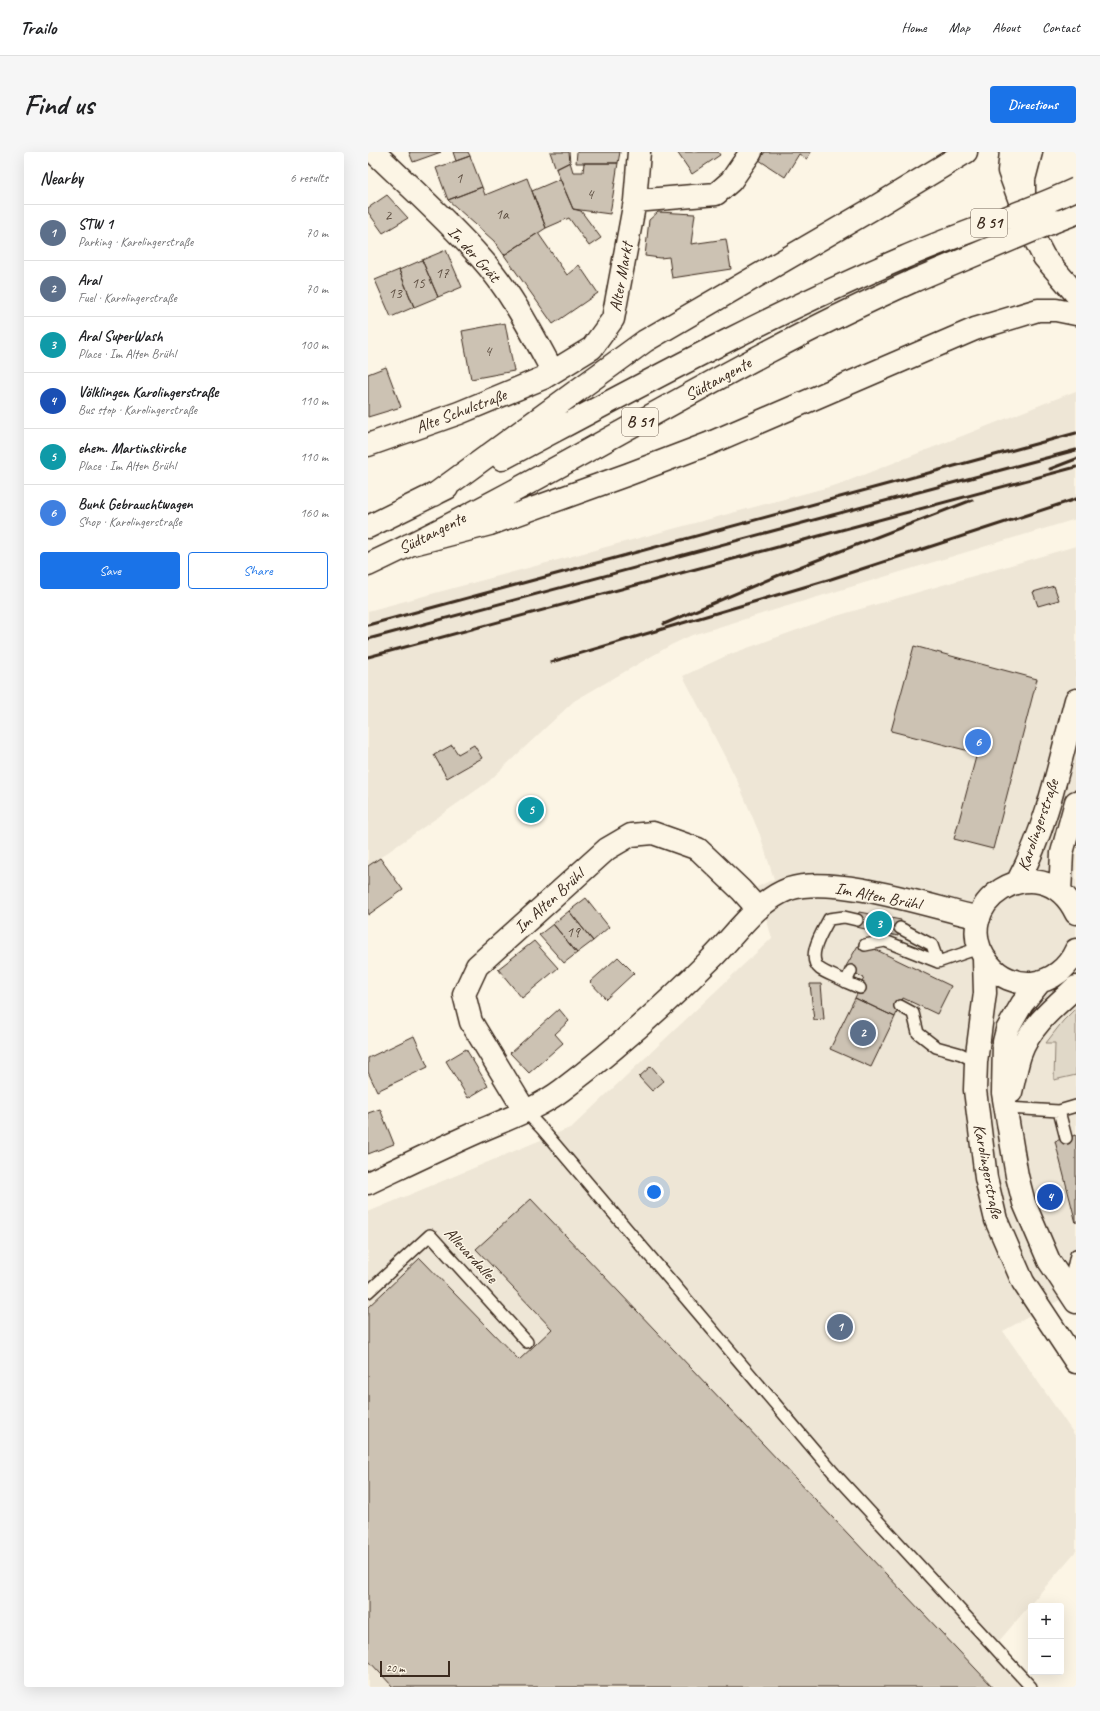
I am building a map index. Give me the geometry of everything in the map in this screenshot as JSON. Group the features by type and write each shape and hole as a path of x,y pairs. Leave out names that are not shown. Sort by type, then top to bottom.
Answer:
{"main road":[{"name":"In der Grät","path":"374,152 480,257 501,283 539,345 553,372"},
{"name":"Alter Markt","path":"553,372 592,348 613,319 635,201 639,152"},
{"path":"635,201 716,194 731,181 751,152"},
{"path":"434,495 645,341 872,209 966,152"},
{"path":"1011,152 1009,171 1039,249 1076,294"},
{"path":"1026,217 1024,179 1031,152"},
{"name":"Südtangente","path":"368,527 434,495 758,325 856,278 954,236 1054,199 1076,189"},
{"name":"Südtangente","path":"368,564 409,545 601,444 795,336 913,281 1076,213"},
{"path":"1054,268 1076,286"},
{"path":"409,545 490,524 636,472 708,444 975,329 1038,310 1056,310 1076,314"},
{"name":"Alte Schulstraße","path":"368,445 459,413 553,372"},
{"name":"Karolingerstraße","path":"1018,881 1028,863 1048,808 1076,700"},
{"name":"Karolingerstraße","path":"1060,892 1062,853 1076,807"},
{"name":"Im Alten Brühl","path":"525,1111 471,1022 464,994 477,966 607,849 630,835 653,833 698,849 741,890 758,909"},
{"path":"979,918 983,908 994,894 1009,884 1018,881 1038,881 1060,892 1067,898 1076,913"},
{"name":"Im Alten Brühl","path":"368,1183 525,1111 560,1092 628,1037 713,957 758,909 772,898 788,890 804,886 828,886 878,893 979,918"},
{"name":"Karolingerstraße","path":"979,918 977,930 982,953 985,993 976,1062 976,1107 986,1178 996,1220 1022,1282 1076,1362"},
{"path":"982,953 992,968 1006,978 1023,983 1040,982 1063,970 1076,950"},
{"name":"Karolingerstraße","path":"1040,982 1014,1016 1004,1042 1003,1093 1007,1108 1017,1176 1024,1203 1049,1261 1076,1302"},
{"path":"1007,1108 1020,1054 1029,1038 1045,1016 1076,986"}],"lane":[{"path":"857,920 844,917 829,919 817,943 814,957 819,968 860,988"},
{"path":"900,928 932,944 938,962"},
{"path":"865,945 885,941 938,962 982,953"},
{"path":"846,982 851,971"},
{"path":"900,1006 913,1013 918,1033 936,1047 961,1054 976,1062"},
{"path":"1059,1111 1076,1106"},
{"path":"1007,1108 1059,1111 1076,1116"},
{"path":"525,1111 542,1128 833,1472 1031,1687"},
{"path":"1059,1111 1066,1138"},
{"name":"Allevardallee","path":"368,1292 430,1234 527,1342"},
{"path":"1076,1255 1071,1277 1076,1288"}],"shaded area":[{"path":"1076,391 1076,519 692,635 671,645 574,701 488,782 368,866 368,611 840,484"},
{"path":"1076,546 1076,1291 1003,1331 1076,1437 1076,1551 1032,1603 1028,1603 1028,1607 993,1648 1031,1687 368,1687 368,1212 572,1127 772,938 757,887 774,879 760,835 737,780 683,676 728,655 833,617"},
{"path":"1076,1008 1076,1075 1054,1080 1055,1043 1046,1043 1063,1021"}],"building":[{"path":"409,152 441,152 413,162"},
{"path":"453,152 468,152 470,156 456,161"},
{"path":"550,152 569,152 570,162 556,169"},
{"path":"577,152 620,152 618,163 576,163"},
{"path":"677,152 718,152 720,155 692,174"},
{"path":"765,152 811,152 807,159 799,154 785,177 759,160"},
{"path":"470,156 482,187 448,200 436,168"},
{"path":"570,162 573,172 583,172 584,163 618,163 610,214 573,209 556,169"},
{"path":"527,178 546,228 504,255 494,241 448,200 482,187 485,195"},
{"path":"560,179 573,209 581,211 601,238 589,246 569,218 546,228 532,191"},
{"path":"387,195 408,218 383,233 368,212 368,208"},
{"path":"658,212 695,214 691,244 726,239 731,269 672,278 669,257 660,258 645,256 649,220"},
{"path":"538,233 567,275 579,265 598,293 553,324 504,255"},
{"path":"446,250 462,287 438,297 422,260"},
{"path":"422,260 438,297 414,307 399,270"},
{"path":"399,270 414,307 391,317 375,280"},
{"path":"505,323 514,371 471,379 462,331"},
{"path":"386,367 401,407 368,417 368,374"},
{"path":"1054,586 1059,600 1038,606 1033,592"},
{"path":"914,646 1037,679 993,849 954,839 977,753 891,731"},
{"path":"452,745 458,754 474,745 482,758 447,778 434,755"},
{"path":"380,858 403,890 368,915 368,866"},
{"path":"586,898 609,927 593,941 569,911"},
{"path":"569,911 593,941 577,953 553,924"},
{"path":"859,912 901,920 898,936 856,927"},
{"path":"553,924 577,953 564,963 539,935"},
{"path":"534,941 558,968 522,998 498,969"},
{"path":"860,942 951,986 937,1014 903,998 895,1017 855,998 864,978 845,968"},
{"path":"618,957 634,973 606,999 590,982"},
{"path":"810,984 821,984 824,1019 814,1020"},
{"path":"855,998 895,1017 871,1067 830,1049"},
{"path":"559,1009 569,1021 555,1034 563,1043 529,1073 510,1053"},
{"path":"414,1036 428,1067 377,1091 368,1072 368,1058"},
{"path":"466,1049 488,1086 468,1098 446,1061"},
{"path":"651,1066 664,1081 652,1091 639,1077"},
{"path":"380,1109 394,1144 368,1154 368,1113"},
{"path":"1076,1135 1076,1223 1055,1141"},
{"path":"531,1199 993,1687 393,1687 368,1660 368,1307 420,1258 519,1360 552,1329 476,1249"}],"railway":[{"path":"368,625 1076,433"},
{"path":"368,639 1076,450"},
{"path":"1050,469 1076,459"},
{"path":"368,657 1076,467"},
{"path":"551,662 831,579 1076,499"},
{"path":"664,624 784,573 972,500"}],"place":[{"name":"Bunk Gebrauchtwagen","path":"978,742"},
{"name":"ehem. Martinskirche","path":"531,810"},
{"name":"Aral SuperWash","path":"879,924"},
{"name":"Aral","path":"863,1033"},
{"name":"Völklingen Karolingerstraße","path":"1050,1197"},
{"name":"STW 1","path":"840,1327"}]}
